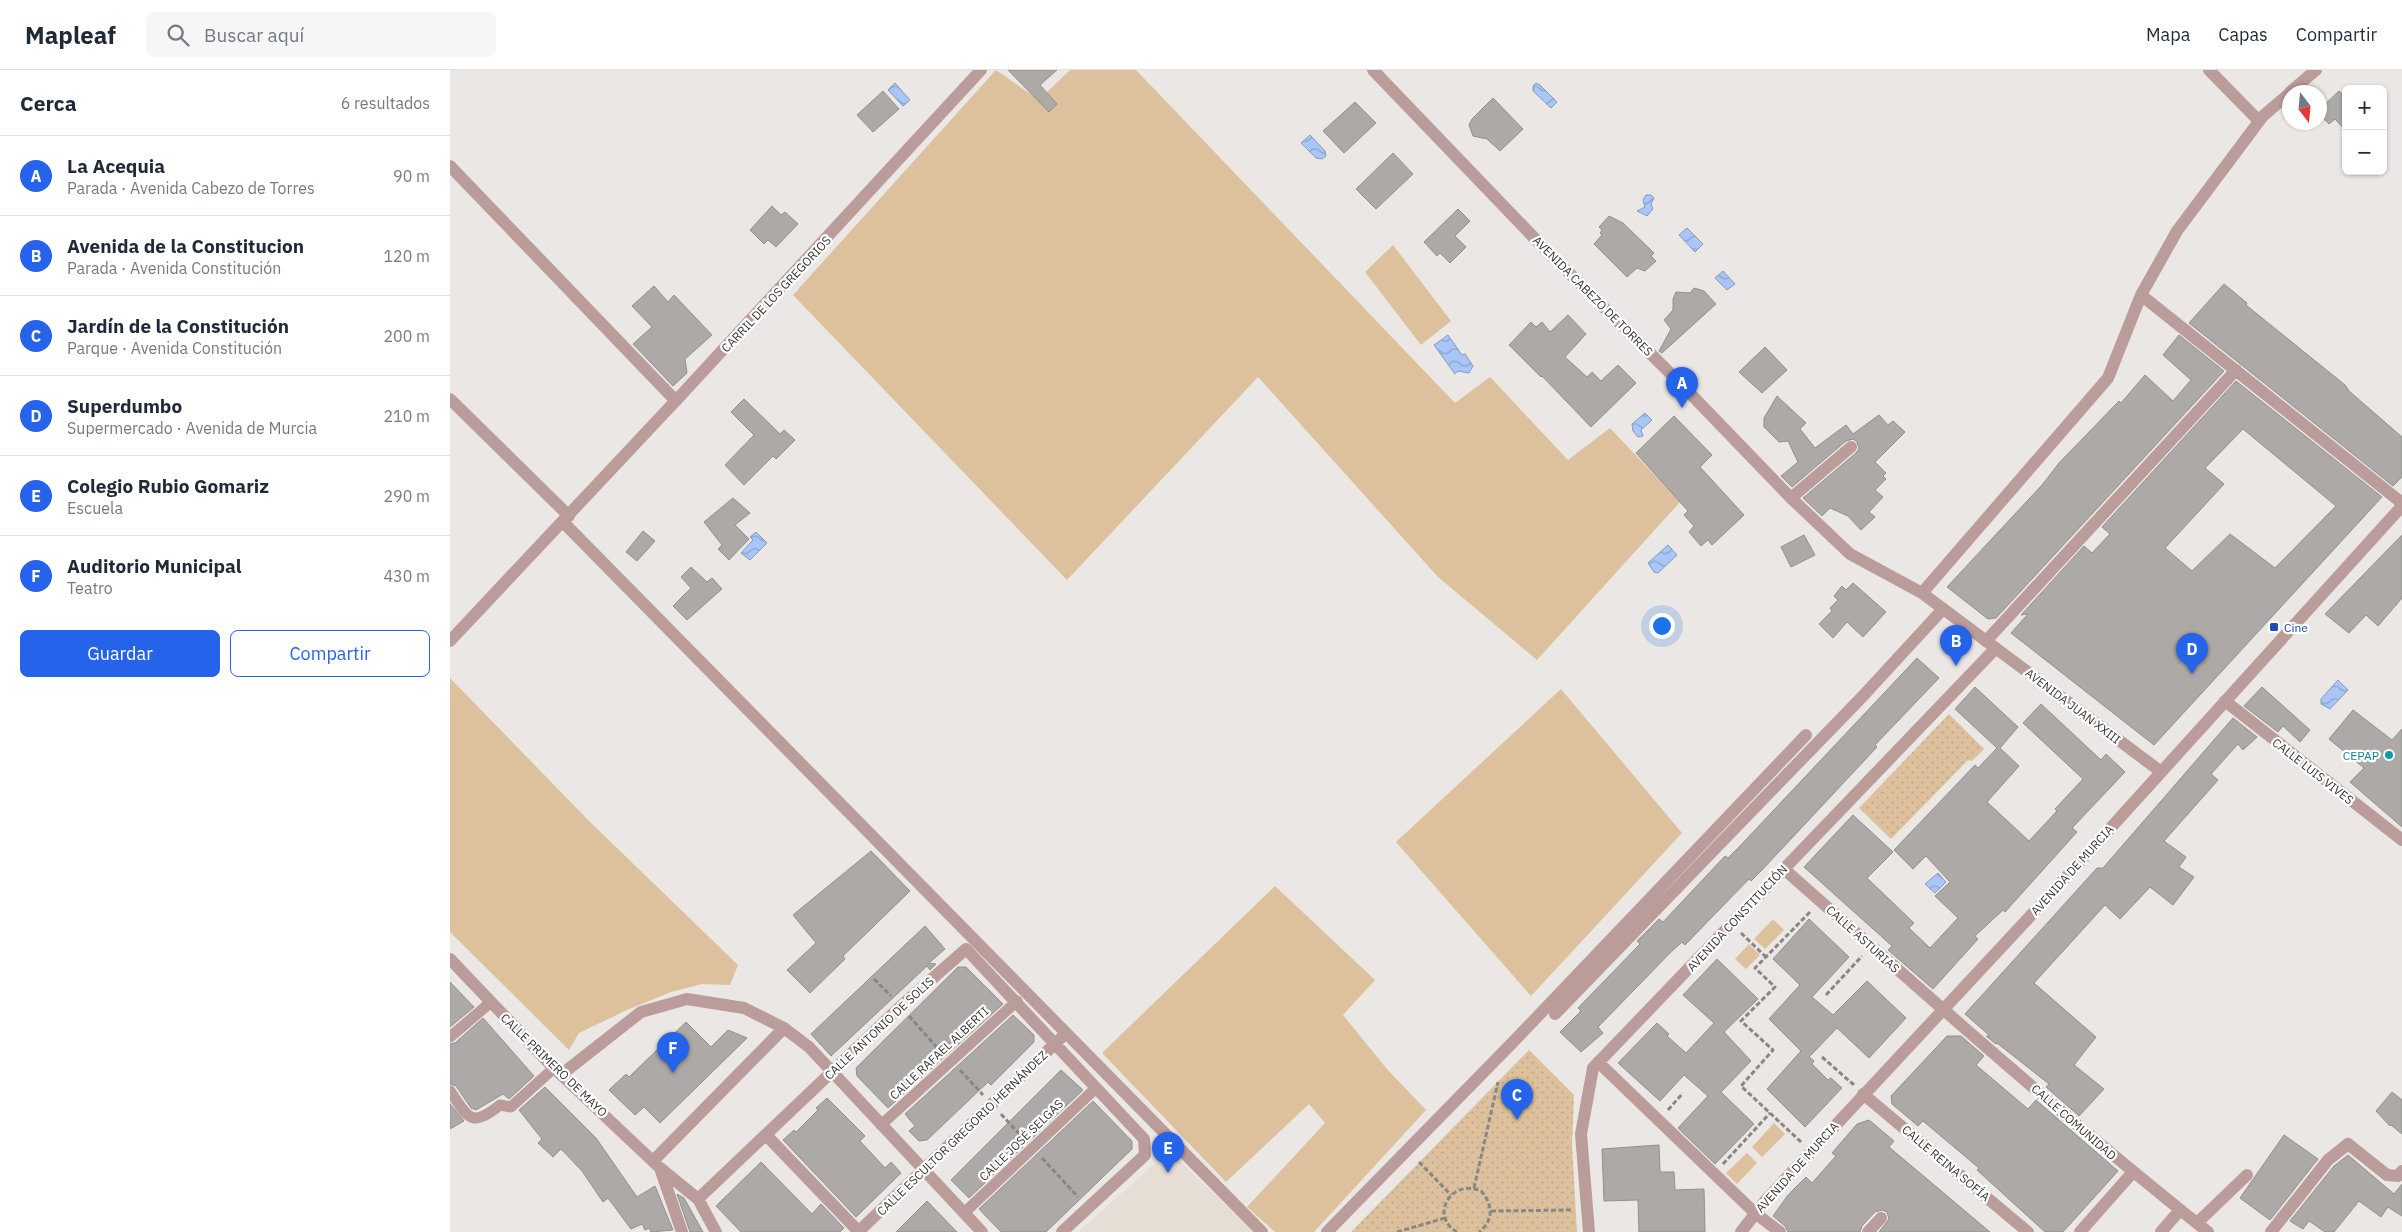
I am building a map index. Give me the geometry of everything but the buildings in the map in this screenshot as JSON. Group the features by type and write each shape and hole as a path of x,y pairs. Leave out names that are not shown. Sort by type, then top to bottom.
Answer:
{"street":[{"name":"CARRIL DE LOS GREGORIOS","path":"450,641 676,401 981,70"},
{"name":"AVENIDA CABEZO DE TORRES","path":"1373,70 1543,247 1680,383 1791,498 1850,554 1922,593 1990,645"},
{"path":"2209,70 2259,121"},
{"path":"2299,85 2316,70"},
{"path":"1922,593 2108,378 2141,295 2177,230 2259,121 2282,100"},
{"path":"450,166 676,401"},
{"path":"2141,295 2402,504"},
{"name":"AVENIDA CONSTITUCIÓN","path":"1589,1232 1581,1134 1593,1068 1732,924 1990,645 2236,370"},
{"path":"450,399 1061,1039 1262,1232"},
{"path":"1791,498 1851,447"},
{"name":"AVENIDA DE MURCIA","path":"1741,1232 1755,1213 1811,1150 2049,896 2402,504"},
{"path":"1555,1014 1855,704 1943,609"},
{"name":"AVENIDA JUAN XXIII","path":"1990,645 2160,771"},
{"name":"CALLE LUIS VIVES","path":"2225,702 2402,840"},
{"path":"1327,1232 1806,735"},
{"name":"CALLE ASTURIAS","path":"1784,868 1942,1010"},
{"name":"CALLE ANTONIO DE SOLIS","path":"698,1199 966,948 1017,1001 1061,1039"},
{"name":"CALLE PRIMERO DE MAYO","path":"450,959 558,1071 657,1165 698,1199"},
{"path":"450,1091 468,1116 474,1119 484,1118 500,1105 511,1107 641,1012 687,998 744,1008 784,1028 809,1047 922,1171 982,1232"},
{"name":"CALLE RAFAEL ALBERTI","path":"881,1126 1017,1001"},
{"path":"450,1037 491,1002"},
{"name":"CALLE COMUNIDAD","path":"1942,1010 2133,1172 2154,1196 2180,1210 2208,1232"},
{"path":"657,1165 784,1028"},
{"path":"1061,1039 1096,1088 1144,1139 1145,1155 1062,1232"},
{"name":"CALLE ESCULTOR GREGORIO HERNÁNDEZ","path":"859,1232 1061,1039"},
{"path":"1598,1062 1755,1213 1780,1232"},
{"name":"CALLE JOSÉ SELGAS","path":"964,1213 1096,1088"},
{"name":"CALLE REINA SOFÍA","path":"1864,1094 2028,1232"},
{"path":"766,1135 859,1232"},
{"path":"2271,1232 2328,1160 2348,1144 2387,1175 2398,1176 2402,1171"},
{"name":"CALLE PRIMERO DE MAYO","path":"657,1165 682,1232"},
{"path":"2080,1232 2133,1172"},
{"path":"2196,1223 2248,1175"},
{"path":"698,1199 716,1232"},
{"path":"2160,1232 2180,1210"},
{"path":"1868,1232 1880,1218"}],"path":[{"path":"1811,1150 1741,1086 1773,1050 1741,1021 1775,987 1755,968 1821,902"},
{"path":"1732,924 1766,957"},
{"path":"1826,995 1871,947"},
{"path":"1822,1057 1864,1094"},
{"path":"1474,1188 1498,1082"},
{"path":"1659,1120 1682,1094"},
{"path":"1714,1173 1770,1113"},
{"path":"1419,1162 1451,1195"},
{"path":"1457,1232 1451,1231 1447,1223 1445,1204 1451,1195 1465,1188 1474,1188 1486,1197 1491,1211 1490,1220 1479,1232"},
{"path":"1491,1211 1588,1209"},
{"path":"1397,1232 1445,1218"}],"shaded area":[{"path":"996,70 1039,100 1070,70 1136,70 1455,403 1490,377 1568,460 1610,428 1680,502 1537,660 1438,577 1258,377 1067,580 793,295"},
{"path":"1393,245 1451,321 1421,345 1365,272"},
{"path":"450,678 589,821 738,965 730,985 702,984 671,992 579,1033 569,1050 450,932"},
{"path":"1561,689 1682,833 1531,996 1396,842"},
{"path":"1949,714 1984,749 1972,761 1968,760 1891,839 1859,808"},
{"path":"1275,886 1375,980 1343,1015 1386,1068 1426,1110 1314,1232 1275,1232 1247,1207 1325,1123 1309,1104 1226,1182 1102,1053"},
{"path":"1774,920 1784,930 1765,949 1754,939"},
{"path":"1749,944 1760,955 1746,969 1735,959"},
{"path":"1529,1050 1574,1095 1572,1145 1577,1232 1351,1232"},
{"path":"1774,1123 1785,1134 1762,1157 1752,1147"},
{"path":"1169,1151 1254,1232 1078,1232"},
{"path":"1747,1153 1757,1163 1737,1184 1726,1173"}],"water":[{"path":"895,83 910,100 903,106 888,90"},
{"path":"1536,83 1557,102 1551,108 1533,91 1533,86"},
{"path":"1310,135 1325,151 1326,156 1322,159 1316,158 1301,143"},
{"path":"1646,195 1651,195 1654,198 1651,204 1653,209 1647,216 1637,211 1645,207 1643,200"},
{"path":"1687,228 1703,244 1695,252 1679,235"},
{"path":"1723,271 1735,284 1727,290 1715,278"},
{"path":"1448,335 1462,355 1465,354 1473,366 1469,373 1458,371 1455,374 1434,345"},
{"path":"1645,413 1652,420 1641,430 1643,436 1638,437 1633,431 1632,424"},
{"path":"756,532 767,543 750,560 741,553 753,540 750,537"},
{"path":"1668,545 1677,555 1658,573 1654,572 1648,563"},
{"path":"2338,680 2348,690 2330,709 2321,704 2321,699"},
{"path":"1938,873 1946,882 1935,893 1925,884"}],"place":[{"name":"La Acequia","path":"1682,408"},
{"name":"Cine","path":"2274,627"},
{"name":"Avenida de la Constitucion","path":"1956,666"},
{"name":"Superdumbo","path":"2192,674"},
{"name":"CEPAP","path":"2389,755"},
{"name":"Auditorio Municipal","path":"673,1073"},
{"name":"Jardín de la Constitución","path":"1517,1120"},
{"name":"Colegio Rubio Gomariz","path":"1168,1173"}]}
